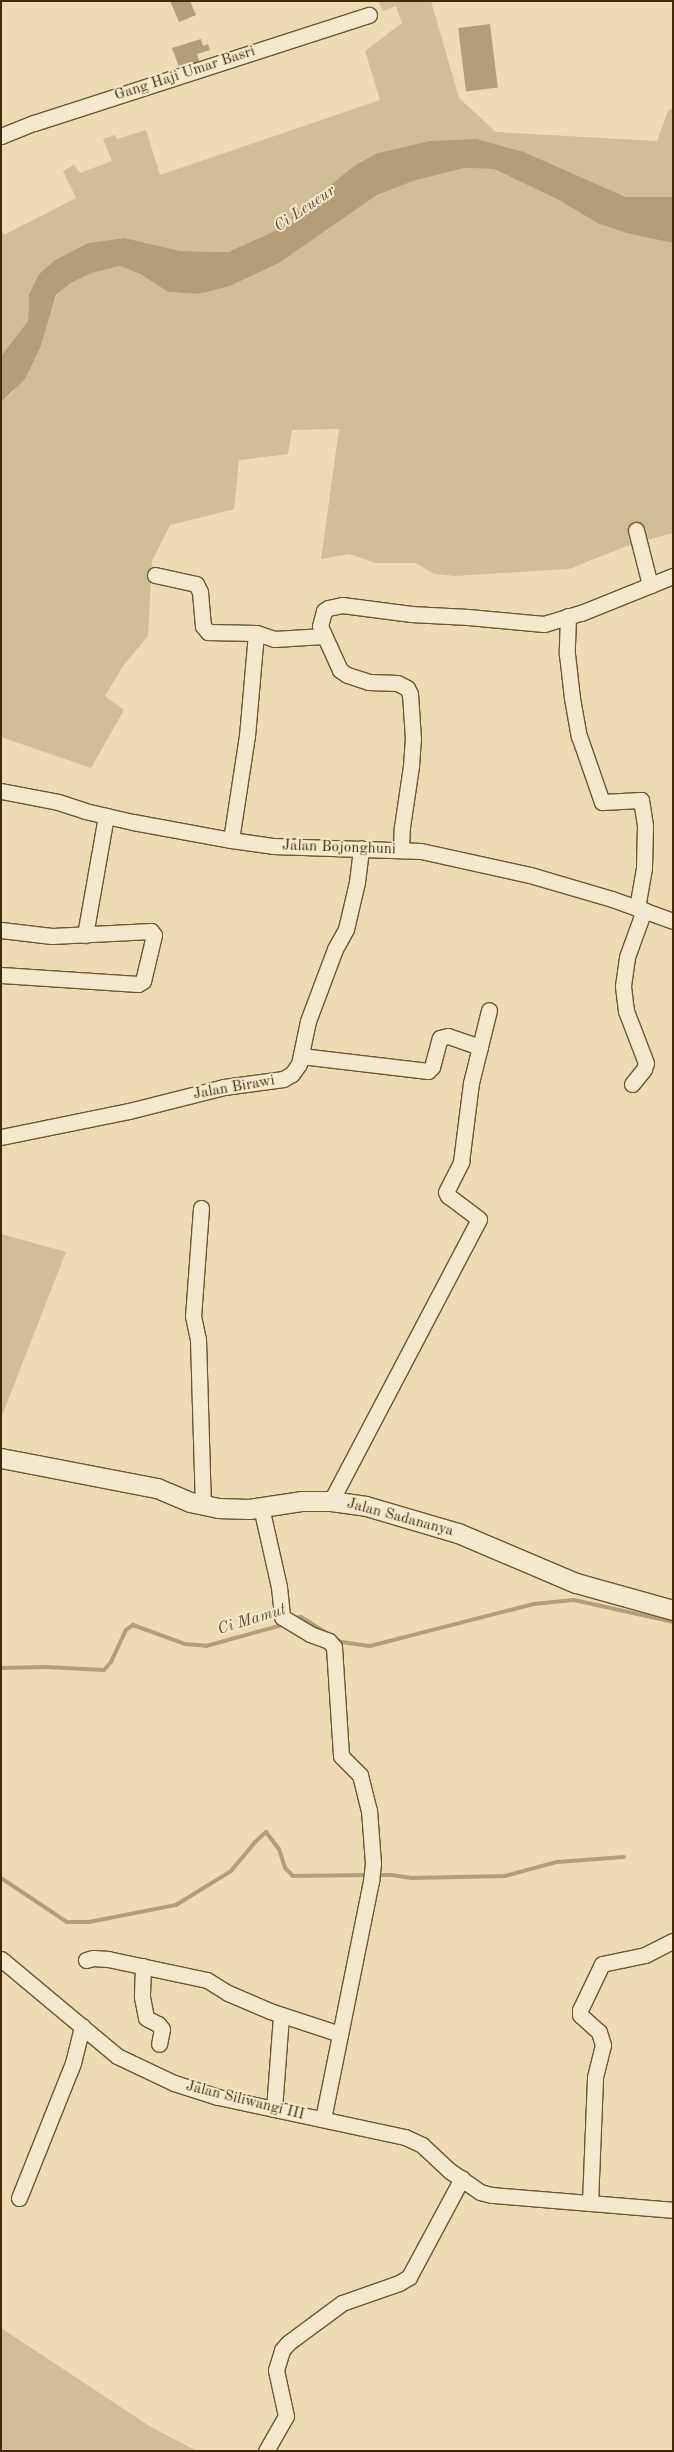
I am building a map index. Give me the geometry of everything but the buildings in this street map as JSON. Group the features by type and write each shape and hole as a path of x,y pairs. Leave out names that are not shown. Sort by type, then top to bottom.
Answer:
{"street":[{"name":"Gang Haji Umar Basri","path":"1,136 34,123 369,15"},
{"path":"636,530 650,585"},
{"path":"155,575 196,584 200,592 203,626 208,632 256,633 274,639 324,636"},
{"path":"401,850 402,827 413,748 410,694 404,685 370,682 347,675 340,670 320,626 324,611 342,605 395,613 544,624 581,613 673,576"},
{"path":"568,616 567,654 572,698 579,736 602,802 641,800 645,826 644,868 640,909 627,957 623,986 626,1011 646,1063 644,1069 632,1084"},
{"path":"231,840 247,736 256,633"},
{"name":"Jalan Bojonghuni","path":"1,791 58,802 106,816 231,840 273,846 422,851 530,874 673,921"},
{"path":"85,934 106,816"},
{"name":"Jalan Birawi","path":"1,1137 129,1111 224,1087 283,1080 292,1074 299,1064 308,1021 335,949 346,929 357,882 361,848"},
{"path":"1,930 52,936 151,931 154,935 143,981 138,984 1,975"},
{"path":"331,1501 480,1219 448,1196 446,1192 461,1162 471,1083 488,1010"},
{"path":"301,1056 428,1071 432,1067 440,1038 448,1036 480,1047"},
{"path":"201,1208 193,1316 198,1340 203,1505"},
{"name":"Jalan Sadananya","path":"1,1458 157,1488 190,1502 218,1508 249,1509 331,1501 366,1506 458,1533 576,1583 673,1610"},
{"path":"261,1507 279,1587 281,1614 289,1622 310,1634 329,1641 334,1647 341,1753 357,1770 366,1794 369,1810 372,1876 322,2119"},
{"path":"672,2206 590,2203 595,2077 603,2045 598,2032 580,2015 580,2010 602,1964 645,1955 673,1941"},
{"path":"86,1960 101,1958 212,1982 228,1993 281,2015 340,2034"},
{"name":"Jalan Siliwangi III","path":"1,1959 117,2056 174,2083 218,2098 405,2137 422,2145 450,2171 480,2192 492,2195 590,2203"},
{"path":"143,1966 142,1997 146,2018 158,2024 162,2029 158,2044"},
{"path":"274,2110 281,2015"},
{"path":"19,2198 74,2063 82,2026"},
{"path":"266,2451 286,2416 276,2370 282,2350 288,2343 342,2303 399,2283 409,2277 462,2178"}],"shaded area":[{"path":"378,1 431,1 459,98 496,132 657,141 668,111 673,108 673,197 626,197 524,152 477,139 354,166 273,232 228,252 180,251 125,238 88,243 55,260 39,274 29,294 28,321 1,356 1,230 4,235 76,198 63,171 74,165 80,173 112,161 103,139 115,135 117,139 146,130 160,175 380,100 365,51 402,23 396,6 383,11"},
{"path":"464,168 494,169 557,199 599,224 630,234 673,243 673,533 632,544 569,569 455,576 434,574 416,563 376,563 349,554 321,559 339,429 292,430 288,454 239,460 234,509 170,525 152,561 148,636 123,666 105,696 124,710 91,768 1,737 1,402 13,392 49,317 57,295 71,283 92,273 120,266 140,274 168,292 199,294 230,286 279,263 377,195 412,181"},
{"path":"1,1234 66,1252 1,1418"},
{"path":"1,2328 151,2427 197,2451 1,2451"}],"water":[{"path":"170,1 190,1 196,15 179,22"},
{"path":"490,24 498,88 466,91 458,28"},
{"path":"201,39 203,46 208,44 210,50 197,54 200,63 180,70 172,48"},
{"name":"Ci Leueur","path":"477,139 524,152 626,197 673,197 673,243 630,234 599,224 557,199 494,169 464,168 413,181 377,195 279,263 230,286 199,294 168,292 140,274 120,266 92,273 71,283 56,295 40,348 25,379 1,402 1,356 28,321 29,294 39,274 55,260 88,243 125,238 180,251 228,252 273,232 354,166 378,153 430,141"}],"waterway":[{"name":"Ci Mamut","path":"335,1638 341,1642 370,1646 534,1604 574,1600 673,1622"},
{"name":"Ci Mamut","path":"293,1618 301,1617 327,1633"},
{"name":"Ci Mamut","path":"1,1668 46,1667 104,1670 111,1662 126,1630 133,1625 185,1644 206,1646 286,1624"},
{"path":"1,1878 67,1922 89,1922 176,1905 231,1871 255,1842 266,1832 279,1849 285,1868 293,1876 369,1875"},
{"path":"376,1875 412,1878 505,1876 557,1862 624,1857"}]}
